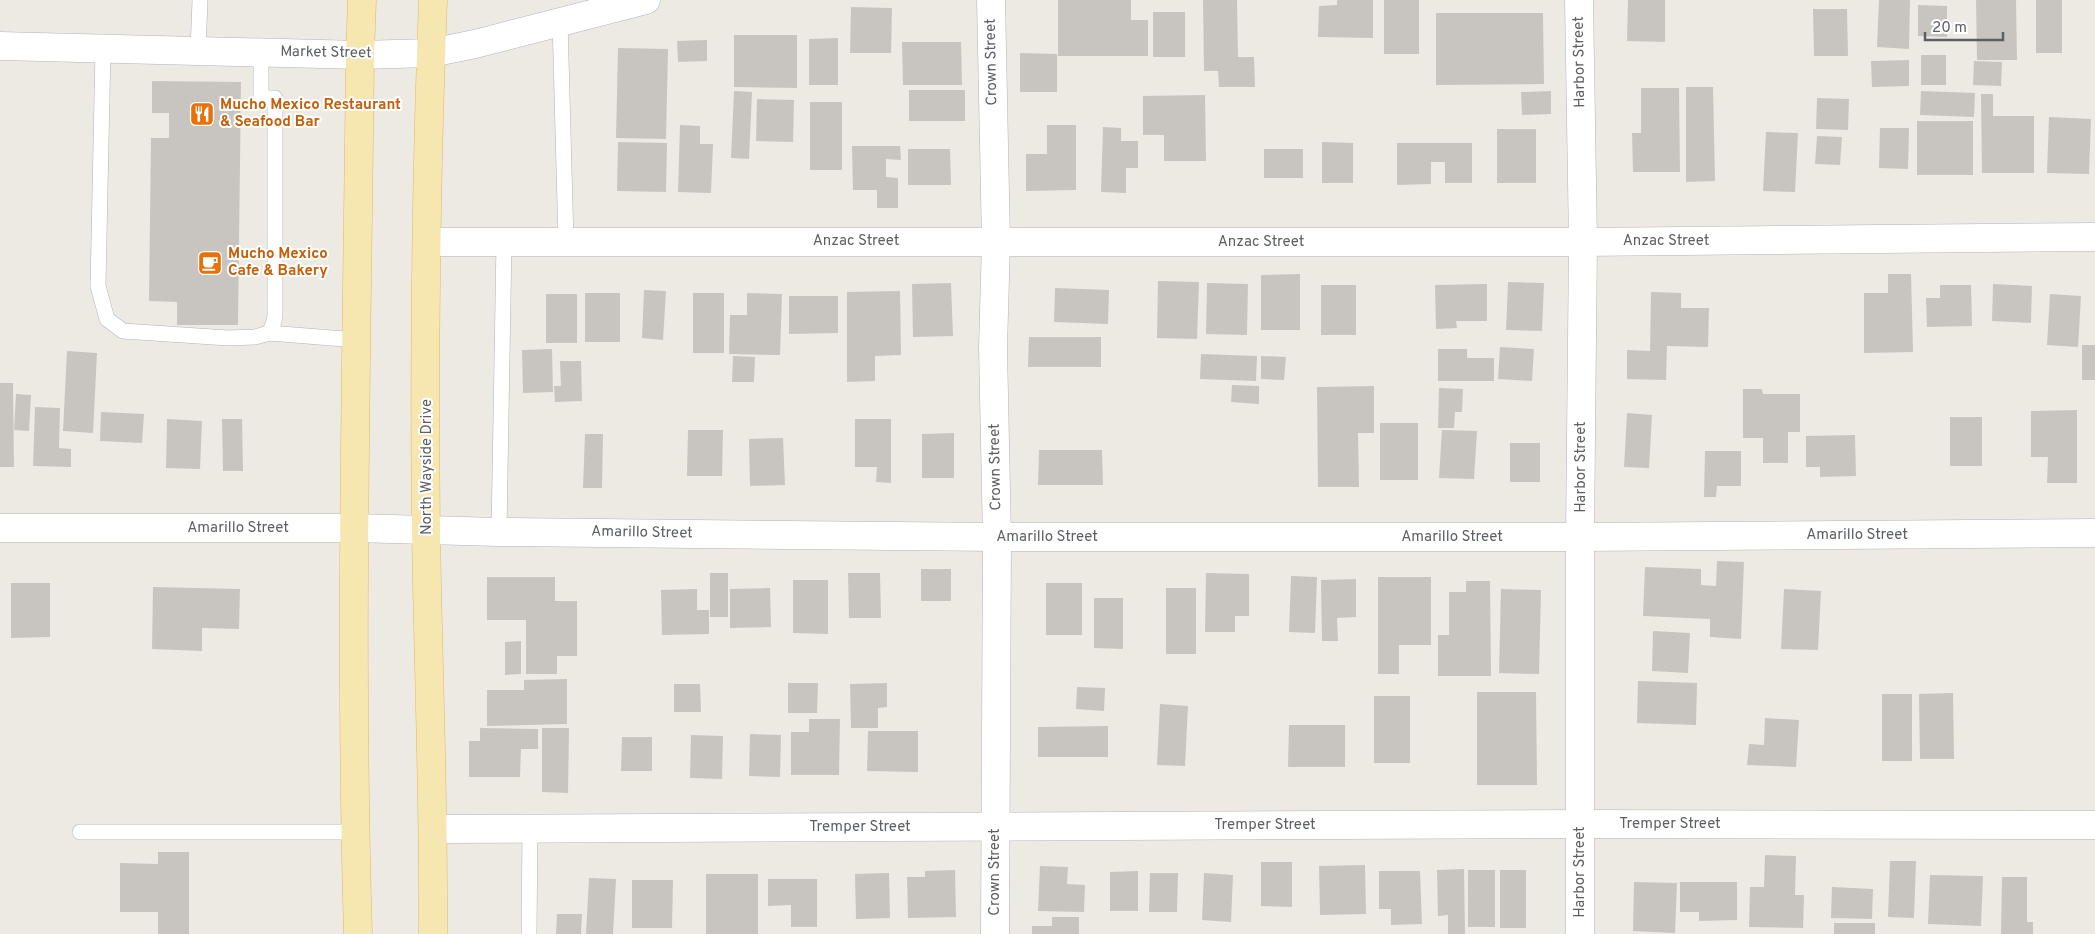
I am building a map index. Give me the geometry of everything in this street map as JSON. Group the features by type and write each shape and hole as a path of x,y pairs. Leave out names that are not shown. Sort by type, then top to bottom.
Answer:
{"main road":[{"path":"358,934 355,832 354,528 362,0"},
{"name":"North Wayside Drive","path":"433,0 427,242 426,530 434,829 434,934"}],"street":[{"name":"Market Street","path":"0,46 360,55 431,53 475,44 560,21 603,5 646,0"},
{"name":"Crown Street","path":"991,0 996,242 993,348 998,537 995,934"},
{"name":"Harbor Street","path":"1578,0 1583,242 1580,537 1580,934"},
{"name":"Anzac Street","path":"427,242 1583,242 2095,237"},
{"name":"Amarillo Street","path":"0,528 354,528 499,532 998,537 1580,537 2095,533"},
{"name":"Tremper Street","path":"434,829 1581,824 2095,825"}],"lane":[{"path":"198,51 200,0"},
{"path":"560,21 566,242"},
{"path":"103,49 98,286 107,319 123,331 228,338 255,337 270,333 357,340"},
{"path":"261,52 261,98 275,98 275,316 270,333"},
{"path":"499,532 504,242"},
{"path":"529,934 530,829"},
{"path":"80,832 355,832"}],"building":[{"path":"1058,0 1131,0 1131,20 1148,20 1148,56 1058,56"},
{"path":"1203,0 1237,0 1238,57 1254,57 1255,87 1219,87 1218,71 1204,71"},
{"path":"1337,0 1373,0 1373,38 1318,37 1319,6 1337,5"},
{"path":"1384,0 1419,0 1419,54 1384,54"},
{"path":"1628,0 1665,0 1665,42 1627,41"},
{"path":"1879,0 1910,0 1909,49 1877,47"},
{"path":"1976,0 2016,0 2017,60 1977,60"},
{"path":"2036,0 2062,0 2062,53 2036,53"},
{"path":"1918,5 1947,6 1947,37 1918,36"},
{"path":"851,7 892,8 891,53 850,53"},
{"path":"1813,9 1847,9 1848,56 1814,56"},
{"path":"1153,12 1185,12 1185,57 1153,57"},
{"path":"1436,13 1543,13 1544,84 1436,85"},
{"path":"734,35 797,35 797,88 734,87"},
{"path":"838,38 838,85 809,85 809,39"},
{"path":"707,40 707,61 678,62 677,41"},
{"path":"902,42 961,42 962,85 903,85"},
{"path":"618,48 668,49 666,139 616,138"},
{"path":"1020,53 1057,54 1057,92 1020,92"},
{"path":"1921,55 1946,55 1946,85 1921,85"},
{"path":"1909,60 1909,86 1872,87 1871,61"},
{"path":"1974,61 2002,62 2001,86 1973,85"},
{"path":"152,81 241,82 238,325 177,325 177,302 149,301 151,138 169,138 169,113 152,113"},
{"path":"1686,87 1713,87 1715,181 1686,182"},
{"path":"1641,88 1679,88 1680,172 1633,172 1632,133 1641,133"},
{"path":"909,90 965,90 965,121 909,121"},
{"path":"734,91 752,92 749,159 731,158"},
{"path":"1551,91 1551,114 1522,115 1521,92"},
{"path":"1921,91 1975,93 1974,117 1920,115"},
{"path":"1981,94 1993,94 1993,116 2034,116 2034,173 1982,173"},
{"path":"1205,95 1206,161 1164,161 1164,135 1143,135 1143,96"},
{"path":"1817,98 1849,99 1848,130 1816,129"},
{"path":"757,99 794,100 793,142 756,141"},
{"path":"810,102 842,102 842,170 810,170"},
{"path":"2049,117 2091,119 2089,174 2047,173"},
{"path":"1917,121 1973,121 1973,175 1917,175"},
{"path":"680,125 700,126 700,144 713,144 711,193 678,192"},
{"path":"1047,125 1076,125 1076,190 1026,191 1026,154 1047,154"},
{"path":"1103,127 1121,128 1121,141 1138,141 1138,168 1126,168 1126,193 1101,192"},
{"path":"1880,128 1909,128 1908,169 1879,168"},
{"path":"1497,129 1536,129 1536,183 1497,183"},
{"path":"1766,132 1798,133 1795,192 1763,191"},
{"path":"1817,136 1842,137 1840,165 1815,164"},
{"path":"618,142 667,143 666,192 617,191"},
{"path":"1322,142 1353,143 1353,183 1322,183"},
{"path":"1397,143 1472,143 1472,183 1445,183 1445,162 1431,162 1431,184 1397,185"},
{"path":"852,146 900,146 901,160 886,159 886,177 898,178 898,208 877,208 877,190 853,190"},
{"path":"908,149 950,149 951,185 908,185"},
{"path":"1264,149 1303,149 1303,178 1264,178"},
{"path":"1300,274 1300,330 1261,330 1261,275"},
{"path":"1888,274 1911,274 1913,352 1864,353 1864,293 1888,293"},
{"path":"1158,281 1199,282 1197,339 1157,338"},
{"path":"1508,282 1544,283 1542,331 1506,330"},
{"path":"951,283 953,336 913,337 912,284"},
{"path":"1207,283 1248,284 1247,335 1206,334"},
{"path":"1487,284 1487,321 1456,321 1457,328 1436,329 1435,285"},
{"path":"1993,284 2032,286 2031,323 1992,321"},
{"path":"1321,285 1356,285 1356,335 1321,335"},
{"path":"1940,285 1971,285 1972,326 1927,327 1926,298 1940,298"},
{"path":"1055,288 1109,290 1108,324 1054,322"},
{"path":"644,290 666,291 663,340 642,338"},
{"path":"900,291 901,355 875,356 875,381 847,382 847,292"},
{"path":"1651,292 1681,293 1681,308 1709,308 1708,347 1667,346 1666,380 1627,379 1627,350 1650,351"},
{"path":"585,293 620,293 620,342 585,342"},
{"path":"693,293 724,293 724,353 693,353"},
{"path":"747,293 782,294 780,355 729,354 730,315 747,315"},
{"path":"546,294 577,294 577,343 546,343"},
{"path":"2050,294 2081,296 2078,347 2047,345"},
{"path":"789,296 838,296 838,333 789,334"},
{"path":"1029,337 1101,337 1101,367 1028,367"},
{"path":"2082,345 2095,345 2095,380 2082,380"},
{"path":"1500,347 1534,349 1532,381 1498,379"},
{"path":"552,349 553,392 523,393 522,350"},
{"path":"1438,349 1467,349 1467,358 1494,358 1494,381 1438,381"},
{"path":"67,351 97,353 93,433 63,431"},
{"path":"1201,354 1257,356 1256,381 1200,379"},
{"path":"733,356 755,357 754,382 732,382"},
{"path":"1261,356 1286,357 1284,380 1261,379"},
{"path":"560,361 581,361 582,401 555,402 554,386 561,386"},
{"path":"0,383 13,383 14,467 0,467"},
{"path":"1232,385 1259,386 1259,404 1231,402"},
{"path":"1374,386 1374,433 1358,433 1359,487 1318,487 1317,387"},
{"path":"1439,388 1463,389 1462,412 1455,412 1454,428 1438,428"},
{"path":"1743,389 1762,389 1763,394 1800,394 1800,432 1788,432 1788,463 1763,463 1763,438 1743,438"},
{"path":"16,394 31,395 29,431 14,430"},
{"path":"35,407 60,408 59,448 71,449 71,467 33,466"},
{"path":"2077,410 2077,483 2047,483 2048,457 2031,457 2031,411"},
{"path":"101,412 144,414 142,443 100,441"},
{"path":"1627,413 1652,415 1649,468 1624,467"},
{"path":"1950,417 1982,417 1982,466 1950,466"},
{"path":"167,419 202,421 200,469 166,468"},
{"path":"222,419 242,419 243,471 223,471"},
{"path":"855,419 891,419 891,483 876,482 877,467 855,467"},
{"path":"1380,423 1418,423 1418,480 1380,480"},
{"path":"688,430 723,430 722,476 687,476"},
{"path":"1442,430 1477,431 1474,479 1439,478"},
{"path":"954,433 954,478 922,478 922,434"},
{"path":"585,434 603,434 602,488 583,488"},
{"path":"1855,435 1856,476 1820,477 1820,467 1806,467 1806,436"},
{"path":"783,438 785,485 750,486 749,439"},
{"path":"1510,443 1540,443 1540,482 1510,482"},
{"path":"1039,450 1102,450 1103,485 1038,485"},
{"path":"1705,451 1741,451 1741,486 1717,486 1716,497 1704,497"},
{"path":"1717,561 1744,562 1741,639 1710,637 1710,619 1643,616 1645,567 1701,569 1701,585 1716,586"},
{"path":"921,569 951,569 951,601 921,601"},
{"path":"710,573 728,573 728,617 710,617"},
{"path":"848,573 880,573 881,618 849,618"},
{"path":"1206,573 1249,574 1249,616 1235,616 1235,632 1205,632"},
{"path":"1291,576 1317,577 1315,633 1289,632"},
{"path":"487,577 555,577 555,601 577,601 577,656 557,656 557,674 526,674 526,620 487,620"},
{"path":"1378,577 1431,577 1431,645 1399,645 1399,674 1378,674"},
{"path":"1356,579 1356,617 1337,618 1338,641 1322,641 1321,580"},
{"path":"793,580 828,580 828,634 793,633"},
{"path":"1466,581 1490,581 1491,676 1438,676 1438,635 1449,635 1449,592 1466,592"},
{"path":"11,583 50,583 50,637 11,638"},
{"path":"1046,583 1082,583 1082,635 1046,635"},
{"path":"153,587 240,589 239,629 202,628 202,651 152,649"},
{"path":"770,588 771,627 730,628 730,589"},
{"path":"1166,588 1196,588 1196,654 1166,654"},
{"path":"697,589 697,610 709,610 709,634 662,635 661,590"},
{"path":"1501,589 1541,590 1539,674 1499,673"},
{"path":"1784,589 1821,591 1818,650 1781,649"},
{"path":"1094,598 1123,598 1123,649 1094,648"},
{"path":"1653,631 1690,633 1688,673 1652,671"},
{"path":"521,641 521,674 505,675 505,642"},
{"path":"567,679 567,724 487,726 487,690 524,690 524,680"},
{"path":"1638,681 1697,683 1696,725 1637,723"},
{"path":"788,683 818,683 817,713 788,713"},
{"path":"887,683 887,707 878,708 878,728 851,728 850,684"},
{"path":"674,684 700,684 701,712 674,712"},
{"path":"1077,687 1105,688 1104,711 1076,709"},
{"path":"1477,692 1536,692 1537,785 1477,785"},
{"path":"1953,693 1954,759 1920,759 1919,694"},
{"path":"1882,694 1912,694 1912,761 1882,761"},
{"path":"1374,696 1410,696 1410,763 1374,763"},
{"path":"1160,704 1188,706 1185,766 1157,765"},
{"path":"1765,718 1799,720 1796,767 1747,765 1749,744 1764,745"},
{"path":"809,719 840,719 839,775 791,775 791,732 809,732"},
{"path":"1289,725 1345,725 1345,767 1288,767"},
{"path":"1108,726 1108,757 1038,757 1038,727"},
{"path":"480,728 538,729 538,749 521,749 520,777 469,777 469,741 480,741"},
{"path":"542,728 569,728 568,793 542,792"},
{"path":"868,731 918,731 918,772 867,771"},
{"path":"750,734 781,735 780,777 749,776"},
{"path":"691,735 723,736 722,779 690,778"},
{"path":"622,737 652,737 652,771 621,771"},
{"path":"158,852 189,852 189,934 158,934 158,912 120,912 120,863 158,864"},
{"path":"1765,855 1796,856 1795,895 1804,895 1803,928 1749,927 1750,887 1764,887"},
{"path":"1890,861 1916,861 1914,918 1888,917"},
{"path":"1261,862 1292,862 1292,907 1261,906"},
{"path":"1365,865 1366,914 1320,915 1319,866"},
{"path":"1040,866 1068,867 1067,884 1085,885 1084,912 1038,911"},
{"path":"1464,869 1465,934 1448,934 1448,915 1438,916 1437,870"},
{"path":"955,870 956,917 908,918 907,877 925,877 925,871"},
{"path":"1468,870 1495,870 1495,927 1468,927"},
{"path":"1500,870 1526,870 1526,928 1500,928"},
{"path":"1138,871 1138,911 1110,911 1110,872"},
{"path":"1379,871 1420,871 1422,924 1391,925 1391,909 1379,909"},
{"path":"889,873 890,918 856,919 855,874"},
{"path":"1150,873 1178,873 1177,912 1149,912"},
{"path":"1204,873 1233,875 1231,922 1202,920"},
{"path":"706,874 758,874 758,934 706,934"},
{"path":"1930,875 1983,876 1981,926 1928,924"},
{"path":"2002,877 2027,877 2027,922 2033,922 2033,934 2001,934"},
{"path":"589,878 616,879 613,934 586,934"},
{"path":"768,879 817,879 817,927 791,927 791,905 768,906"},
{"path":"632,880 673,880 672,928 632,928"},
{"path":"1634,882 1677,883 1675,933 1633,931"},
{"path":"1680,882 1737,882 1737,920 1699,921 1699,912 1680,912"},
{"path":"1832,887 1873,889 1872,919 1831,918"},
{"path":"557,914 582,914 581,934 556,934"},
{"path":"1052,917 1079,917 1079,934 1032,934 1032,926 1052,926"},
{"path":"1834,923 1875,923 1875,934 1834,934"}],"place":[{"name":"Mucho Mexico Restaurant & Seafood Bar","path":"202,114"},
{"name":"Mucho Mexico Cafe & Bakery","path":"210,263"}]}
